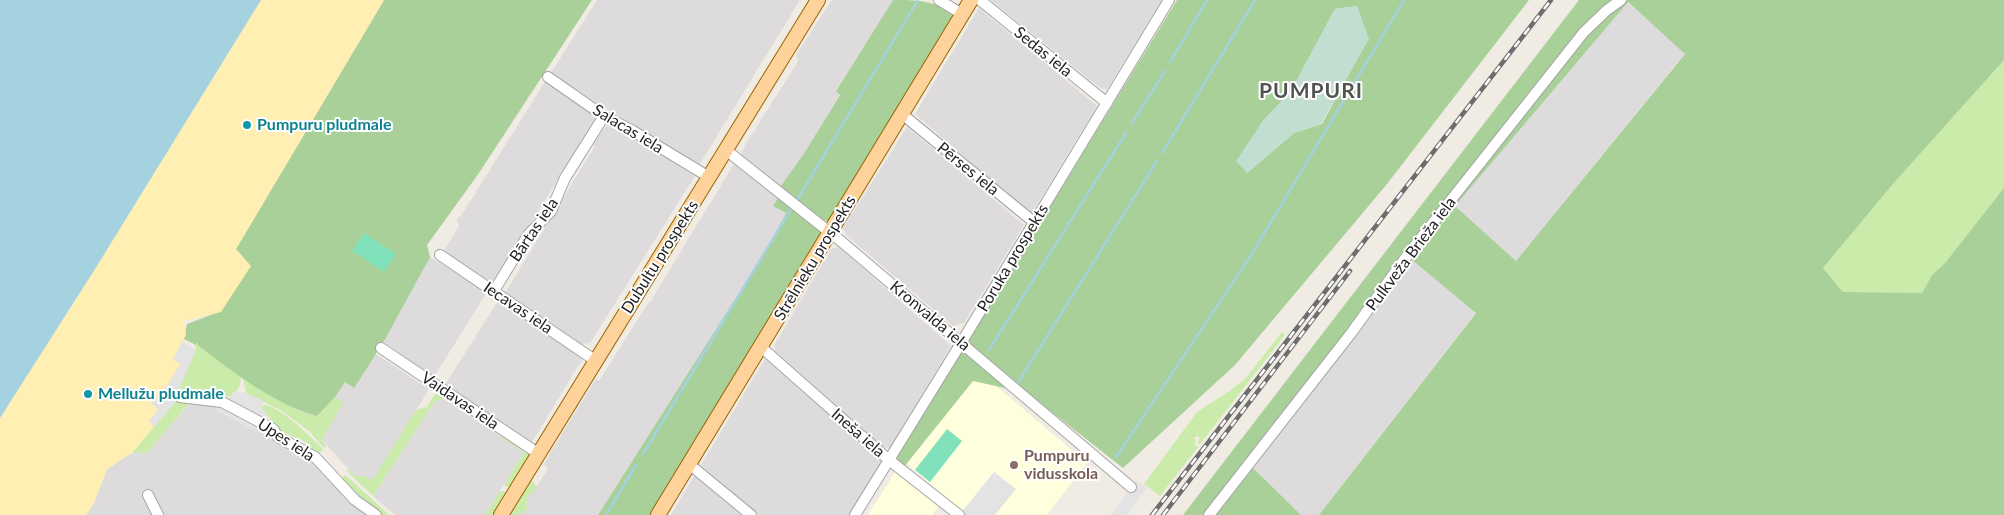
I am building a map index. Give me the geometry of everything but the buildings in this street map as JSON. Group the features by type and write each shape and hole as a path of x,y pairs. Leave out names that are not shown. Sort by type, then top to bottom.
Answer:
{"main road":[{"name":"Dubultu prospekts","path":"501,515 818,0"},
{"name":"Strēlnieku prospekts","path":"658,515 970,0"}],"street":[{"path":"938,0 962,14"},
{"name":"Sedas iela","path":"980,0 1107,104"},
{"name":"Poruka prospekts","path":"855,515 962,343 1169,0"},
{"name":"Pulkveža Brieža iela","path":"1209,515 1352,332 1409,253 1584,32 1607,10 1621,0"},
{"name":"Salacas iela","path":"548,77 604,116 633,131 709,178"},
{"name":"Pērses iela","path":"902,114 1035,223"},
{"name":"Bārtas iela","path":"494,291 528,235 551,210 565,178 604,116"},
{"name":"Kronvalda iela","path":"726,150 830,232 1131,487"},
{"name":"Iecavas iela","path":"440,255 596,361"},
{"name":"Ineša iela","path":"761,347 889,460 959,515"},
{"name":"Vaidavas iela","path":"381,348 539,454"},
{"name":"Upes iela","path":"180,397 222,402 273,429 278,437 315,457 355,500 376,515"},
{"path":"689,464 751,515"},
{"path":"148,495 158,515"}],"shaded area":[{"path":"597,0 800,0 698,167 551,73"},
{"path":"832,0 893,0 836,90 840,94 803,155 780,187 741,155 744,147 798,61 796,55"},
{"path":"991,0 1162,0 1107,89 1100,88"},
{"path":"1627,2 1685,53 1516,261 1455,206"},
{"path":"1357,6 1369,39 1321,124 1294,133 1247,173 1236,161 1262,122 1291,91 1335,9"},
{"path":"979,8 1097,106 1031,214 915,114"},
{"path":"546,80 598,116 495,280 488,282 443,252 459,226 456,219 461,216"},
{"path":"608,124 615,125 695,176 590,343 581,344 505,293 595,146 592,144"},
{"path":"907,127 1024,225 964,323 953,326 840,228 850,213 852,214"},
{"path":"734,164 778,198 773,206 786,213 751,274 598,515 518,515 520,511 524,513 528,507 525,505 526,498 529,493 532,494 548,469 544,464 569,422 596,379 599,381 650,301 652,302 653,297"},
{"path":"427,245 430,257 487,292 434,377 384,342 377,346 376,354 429,389 379,471 375,474 375,477 368,479 366,476 355,476 322,440 342,402 299,411 241,377"},
{"path":"839,247 951,346 890,447 884,448 775,351 775,344 831,249"},
{"path":"1411,259 1476,312 1319,515 1301,515 1251,466"},
{"path":"498,301 583,358 531,444 445,385"},
{"path":"182,342 196,350 180,387 183,393 154,427 149,421 158,409 151,404 169,383 180,364 173,359"},
{"path":"765,359 882,460 849,515 759,515 701,465"},
{"path":"969,363 1087,463 1047,515 966,515 900,458"},
{"path":"233,392 246,393 264,401 261,407 267,416 261,427 255,431 215,410 217,396 231,396"},
{"path":"445,399 524,452 485,515 395,515 373,496 435,401"},
{"path":"191,402 222,402 302,450 376,515 86,515 94,503 107,469 132,453 148,452"},
{"path":"897,469 940,505 932,515 868,515"},
{"path":"994,472 1016,489 995,515 963,515 961,513"},
{"path":"694,476 742,515 671,515"},
{"path":"1136,481 1147,488 1127,515 1111,515"}],"green space":[{"path":"384,0 592,0 479,173 427,245 430,257 384,341 377,346 376,354 354,388 345,382 335,397 317,416 286,405 227,367 196,342 196,345 184,339 187,324 221,311 236,249"},
{"path":"893,0 935,4 949,12 954,18 833,218 827,221 819,219 780,187 803,155 840,95 836,91"},
{"path":"1177,0 1529,0 1387,184 1235,365 1123,468 1020,387 1014,390 973,381 904,467 898,462 897,456","holes":["1357,6 1368,39 1322,124 1294,133 1247,173 1262,122 1291,91 1335,9"]},
{"path":"1579,0 2004,0 2004,60 1893,184 1823,268 1843,292 1922,293 1932,275 1945,263 2004,188 2004,515 1319,515 1476,313 1411,259 1251,466 1301,515 1183,515","holes":["1628,2 1685,54 1516,261 1455,206"]},
{"path":"2004,60 2004,188 1945,263 1932,275 1922,293 1843,292 1823,268 1893,184"},
{"path":"778,198 821,231 821,236 654,515 598,515 765,252 786,213 773,206"},
{"path":"364,233 396,254 384,272 352,251"},
{"path":"1282,332 1285,335 1200,444 1197,443 1200,438 1197,436 1194,438 1196,440 1194,444 1198,447 1160,496 1144,484 1197,412 1245,379"},
{"path":"195,340 200,347 241,377 240,385 231,396 186,395 181,392 180,387 196,349"},
{"path":"243,378 299,411 317,416 335,397 343,403 322,440 326,446 324,448 309,431 282,411 246,393"},
{"path":"435,394 443,395 450,399 449,402 444,399 435,401 373,496 347,471 348,469 355,476 366,476 368,479 373,479 416,410 427,407"},
{"path":"181,400 191,401 148,452 132,453 175,402"},
{"path":"264,405 287,416 323,449 318,455 306,442 278,430 261,407"},
{"path":"947,429 962,441 930,482 915,470"},
{"path":"504,434 532,455 514,488 504,485 524,452 501,437"},
{"path":"345,475 389,515 381,515 340,482"},
{"path":"529,478 537,486 532,495 529,493 526,498 528,500 525,505 528,507 524,514 520,511 518,515 507,515"},
{"path":"500,491 507,492 497,515 485,515"}],"sand":[{"path":"261,0 384,0 236,249 251,266 221,312 184,321 186,335 173,359 181,364 169,383 151,404 158,409 149,421 154,427 132,453 107,469 94,503 86,515 0,515 0,418 95,269"}],"water":[{"path":"0,0 261,0 95,269 0,418"}],"waterway":[{"path":"797,200 918,0"},
{"path":"1170,62 1207,0"},
{"path":"1162,153 1255,0"},
{"path":"1116,457 1253,252 1404,0"},
{"path":"1132,123 1165,71"},
{"path":"989,350 1126,133"},
{"path":"1017,384 1157,161"},
{"path":"643,454 791,209"},
{"path":"606,515 636,465"}],"railway":[{"path":"1152,515 1551,0"},
{"path":"1163,515 1350,271"}],"place":[{"name":"Pumpuru pludmale","path":"247,125"},
{"name":"Mellužu pludmale","path":"88,394"},
{"name":"Pumpuru vidusskola","path":"1014,465"}],"district":[{"name":"PUMPURI","path":"1311,91"}]}
